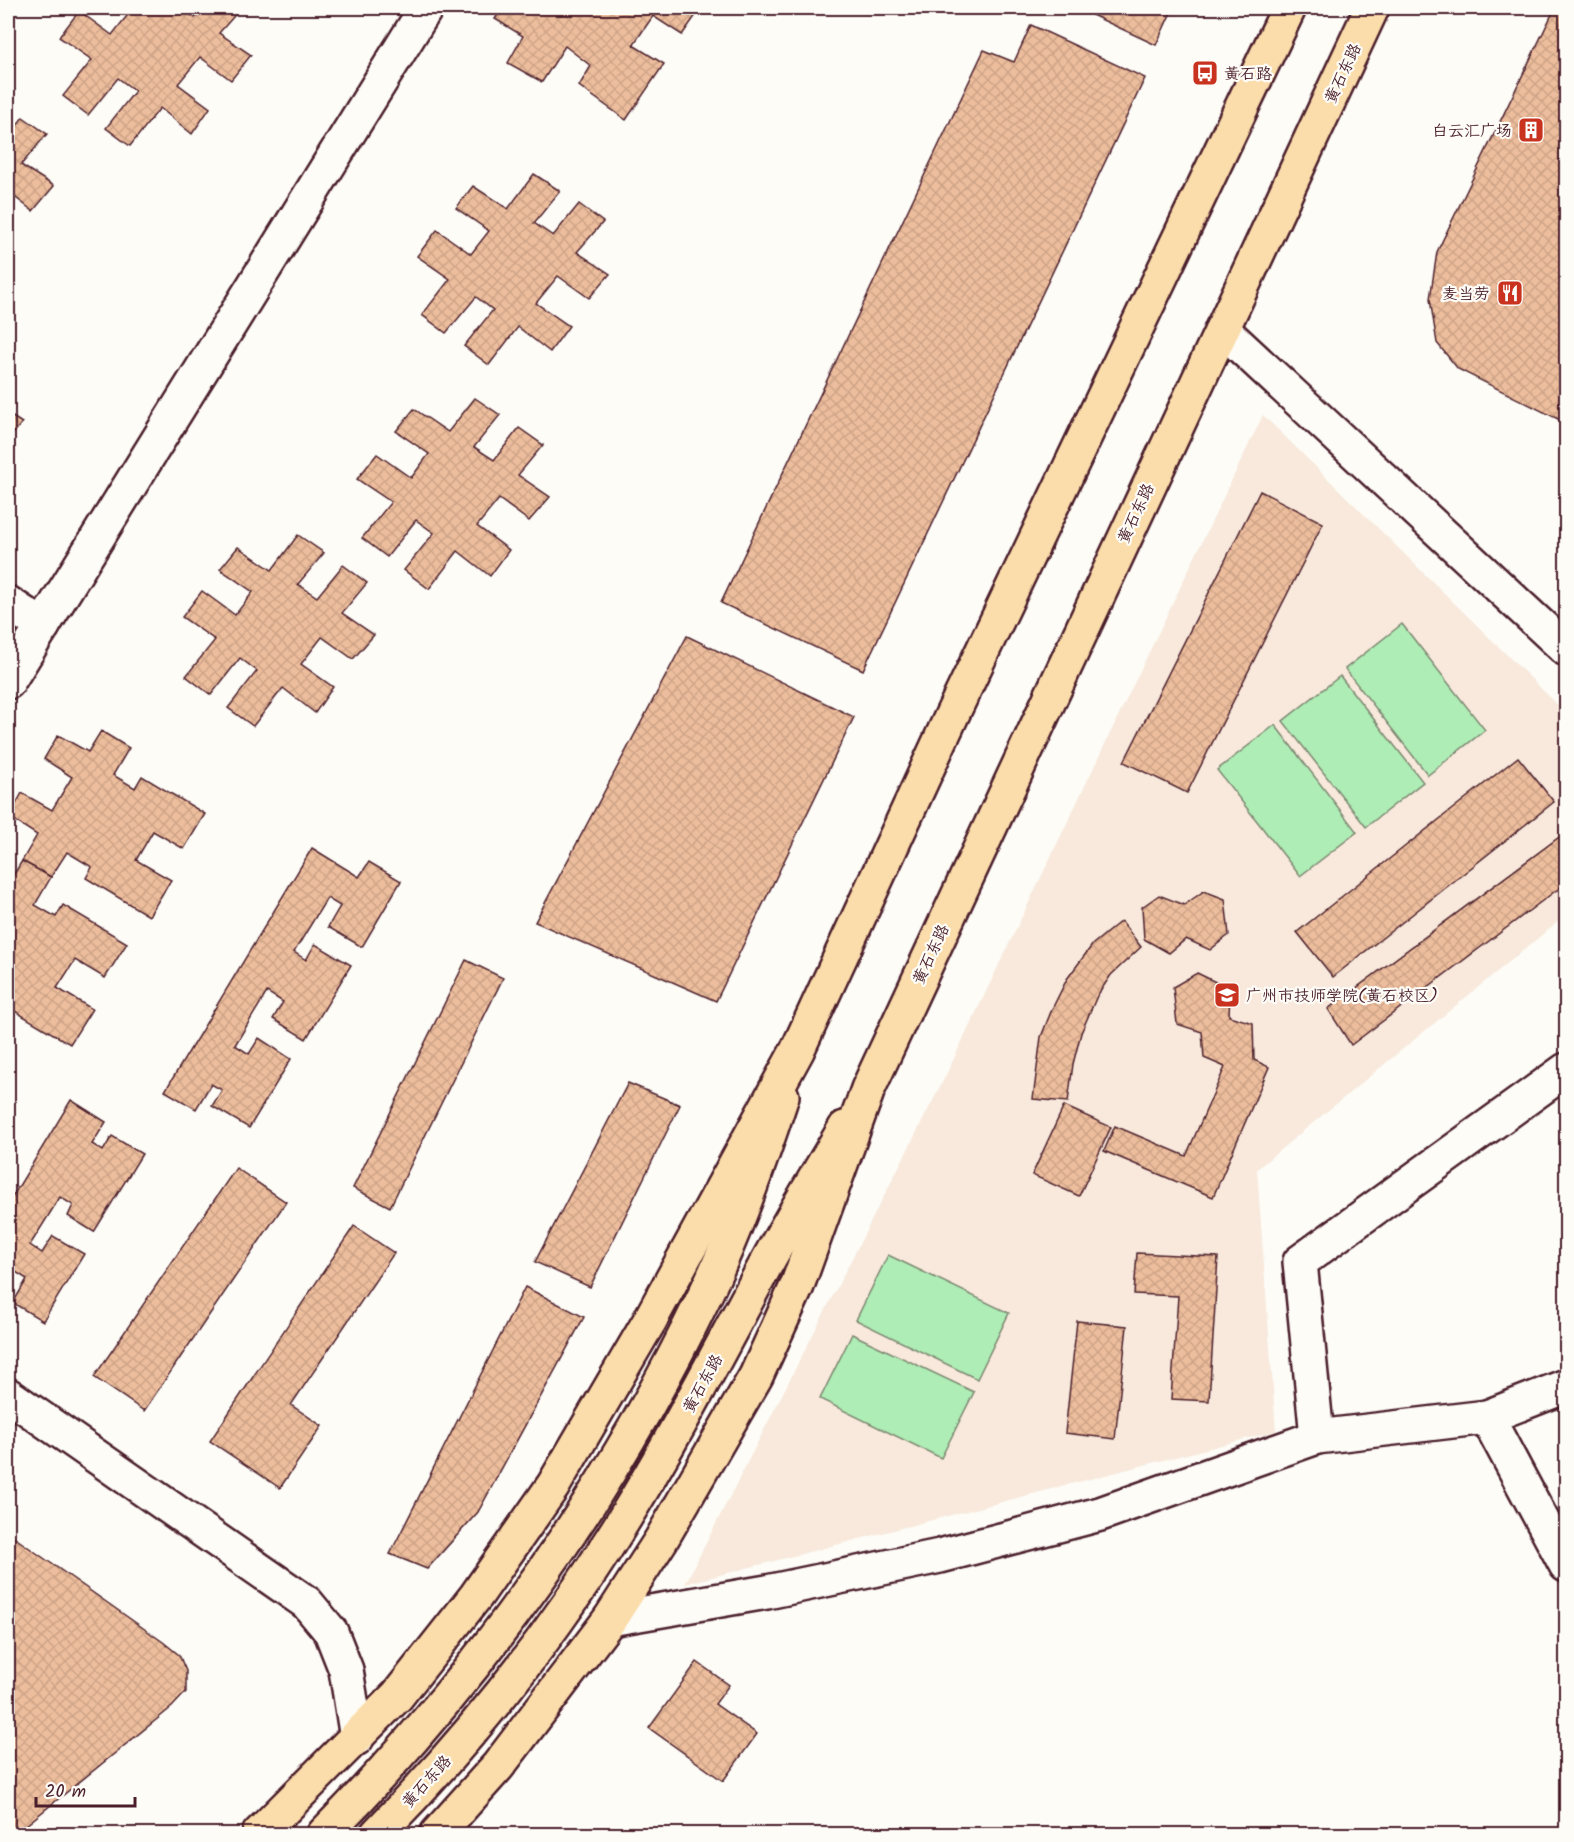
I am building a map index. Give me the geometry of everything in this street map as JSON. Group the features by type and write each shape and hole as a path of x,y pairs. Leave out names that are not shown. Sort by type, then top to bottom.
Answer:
{"main road":[{"path":"259,1834 397,1696 437,1646 510,1550 554,1486 649,1322 797,1051 952,715 1289,8"},
{"name":"黄石东路","path":"377,1834 474,1726 529,1656 622,1522 868,1089 1372,8"},
{"path":"324,1834 436,1713 497,1636 587,1505 664,1377 706,1294 761,1158 797,1051"},
{"path":"436,1834 498,1766 610,1619 661,1540 756,1377 797,1286 868,1089"}],"street":[{"path":"8,682 417,11"},
{"path":"1222,328 1566,649"},
{"path":"8,603 43,626"},
{"path":"1317,1437 1300,1262 1566,1070"},
{"path":"610,1619 767,1592 940,1556 1100,1514 1317,1437 1487,1417 1566,1386"},
{"path":"8,1395 307,1603 332,1632 346,1670 357,1738"},
{"path":"1487,1417 1566,1565"}],"shaded area":[{"name":"广州市技师学院(黄石校区)","path":"1263,415 1566,713 1566,915 1257,1169 1276,1431 685,1584 946,1075"}],"green space":[{"path":"1402,624 1485,730 1428,775 1345,669"},
{"path":"1340,676 1423,782 1366,827 1283,721"},
{"path":"1275,725 1357,832 1300,876 1217,770"},
{"path":"888,1255 1009,1313 977,1379 856,1320"},
{"path":"852,1334 974,1392 941,1458 820,1399"}],"building":[{"path":"124,8 180,8 195,18 203,8 241,8 219,33 251,55 231,80 200,57 178,84 210,108 192,134 160,108 130,146 106,128 135,91 118,78 88,115 63,96 92,60 59,37 79,11 112,35 130,12"},
{"path":"502,8 701,8 682,35 653,16 633,45 664,64 626,120 579,86 591,66 565,46 542,82 508,63 523,36 495,19"},
{"path":"1077,8 1173,8 1156,45"},
{"name":"白云汇广场","path":"1555,8 1566,8 1566,423 1458,369 1437,343 1430,299 1437,252"},
{"path":"1031,25 1145,78 863,670 721,603 984,50 1014,62"},
{"path":"23,117 47,134 21,165 54,186 33,211 8,192 8,137"},
{"path":"534,174 560,191 534,223 553,236 579,204 603,222 577,252 610,274 589,298 558,276 536,303 569,326 550,352 518,327 489,365 464,346 493,310 476,297 446,333 422,315 450,279 417,256 437,230 471,254 489,231 456,208 473,186 508,209"},
{"path":"475,398 500,415 474,447 494,460 519,428 543,445 518,475 550,497 529,521 499,499 477,526 509,550 490,576 458,551 429,589 404,570 434,533 416,520 387,557 362,538 391,502 357,479 377,454 411,478 429,454 396,431 414,409 448,432"},
{"path":"8,414 22,423 8,440"},
{"path":"1260,491 1323,523 1187,793 1124,762"},
{"path":"298,535 324,553 298,584 317,597 343,565 367,583 342,613 374,635 353,659 322,637 301,664 333,687 315,713 283,688 253,726 228,708 257,671 240,658 211,695 186,676 215,640 182,617 202,591 235,615 253,592 220,569 238,547 272,570"},
{"path":"687,636 854,717 716,1001 535,922"},
{"path":"101,731 129,748 113,775 135,788 142,776 205,814 184,849 153,831 136,860 171,880 149,916 86,878 92,867 67,852 51,877 22,861 37,835 9,817 22,793 52,810 72,777 44,759 58,735 88,752"},
{"path":"1518,757 1554,802 1333,977 1297,932"},
{"path":"1566,832 1566,883 1351,1045 1328,1009"},
{"path":"312,848 359,877 369,862 401,881 362,947 328,927 340,906 327,898 294,952 306,960 315,944 351,965 306,1039 273,1019 283,1002 267,992 235,1045 249,1054 259,1038 291,1059 249,1128 212,1106 222,1090 211,1084 196,1109 165,1091"},
{"path":"22,861 51,877 35,905 56,917 63,905 127,943 105,978 75,960 57,988 92,1009 70,1044 8,1007 14,996 8,992 8,881"},
{"path":"1204,891 1225,899 1229,935 1210,950 1186,939 1169,953 1144,939 1142,907 1159,895 1184,905"},
{"path":"1121,921 1141,947 1111,975 1097,996 1081,1033 1073,1064 1068,1102 1033,1099 1041,1037 1052,1009 1067,979 1093,944"},
{"path":"466,960 503,978 390,1207 353,1188"},
{"path":"1197,973 1230,989 1229,1016 1253,1023 1254,1060 1269,1067 1213,1197 1104,1151 1115,1126 1186,1156 1225,1067 1204,1058 1202,1032 1177,1024 1173,987"},
{"path":"628,1083 680,1105 590,1287 535,1262"},
{"path":"71,1100 106,1122 92,1144 103,1151 112,1136 142,1154 94,1232 68,1216 73,1205 60,1197 30,1245 42,1253 53,1236 84,1254 43,1321 13,1303 27,1279 8,1267 8,1204"},
{"path":"1064,1106 1111,1127 1079,1196 1032,1175"},
{"path":"236,1168 286,1202 144,1411 94,1377"},
{"path":"354,1226 394,1253 291,1405 322,1426 280,1488 210,1441"},
{"path":"1137,1253 1218,1257 1209,1401 1171,1399 1178,1296 1134,1294"},
{"path":"525,1287 584,1317 478,1512 427,1569 390,1554"},
{"path":"1077,1321 1127,1326 1115,1439 1065,1433"},
{"path":"11,1535 163,1642 179,1655 186,1671 186,1692 172,1707 15,1834 8,1834 8,1538"},
{"path":"697,1662 729,1685 715,1704 757,1734 723,1781 649,1728"}],"place":[{"name":"黄石路","path":"1205,73"},
{"name":"白云汇广场","path":"1531,130"},
{"name":"麦当劳","path":"1510,293"},
{"name":"广州市技师学院(黄石校区)","path":"1227,995"}]}
